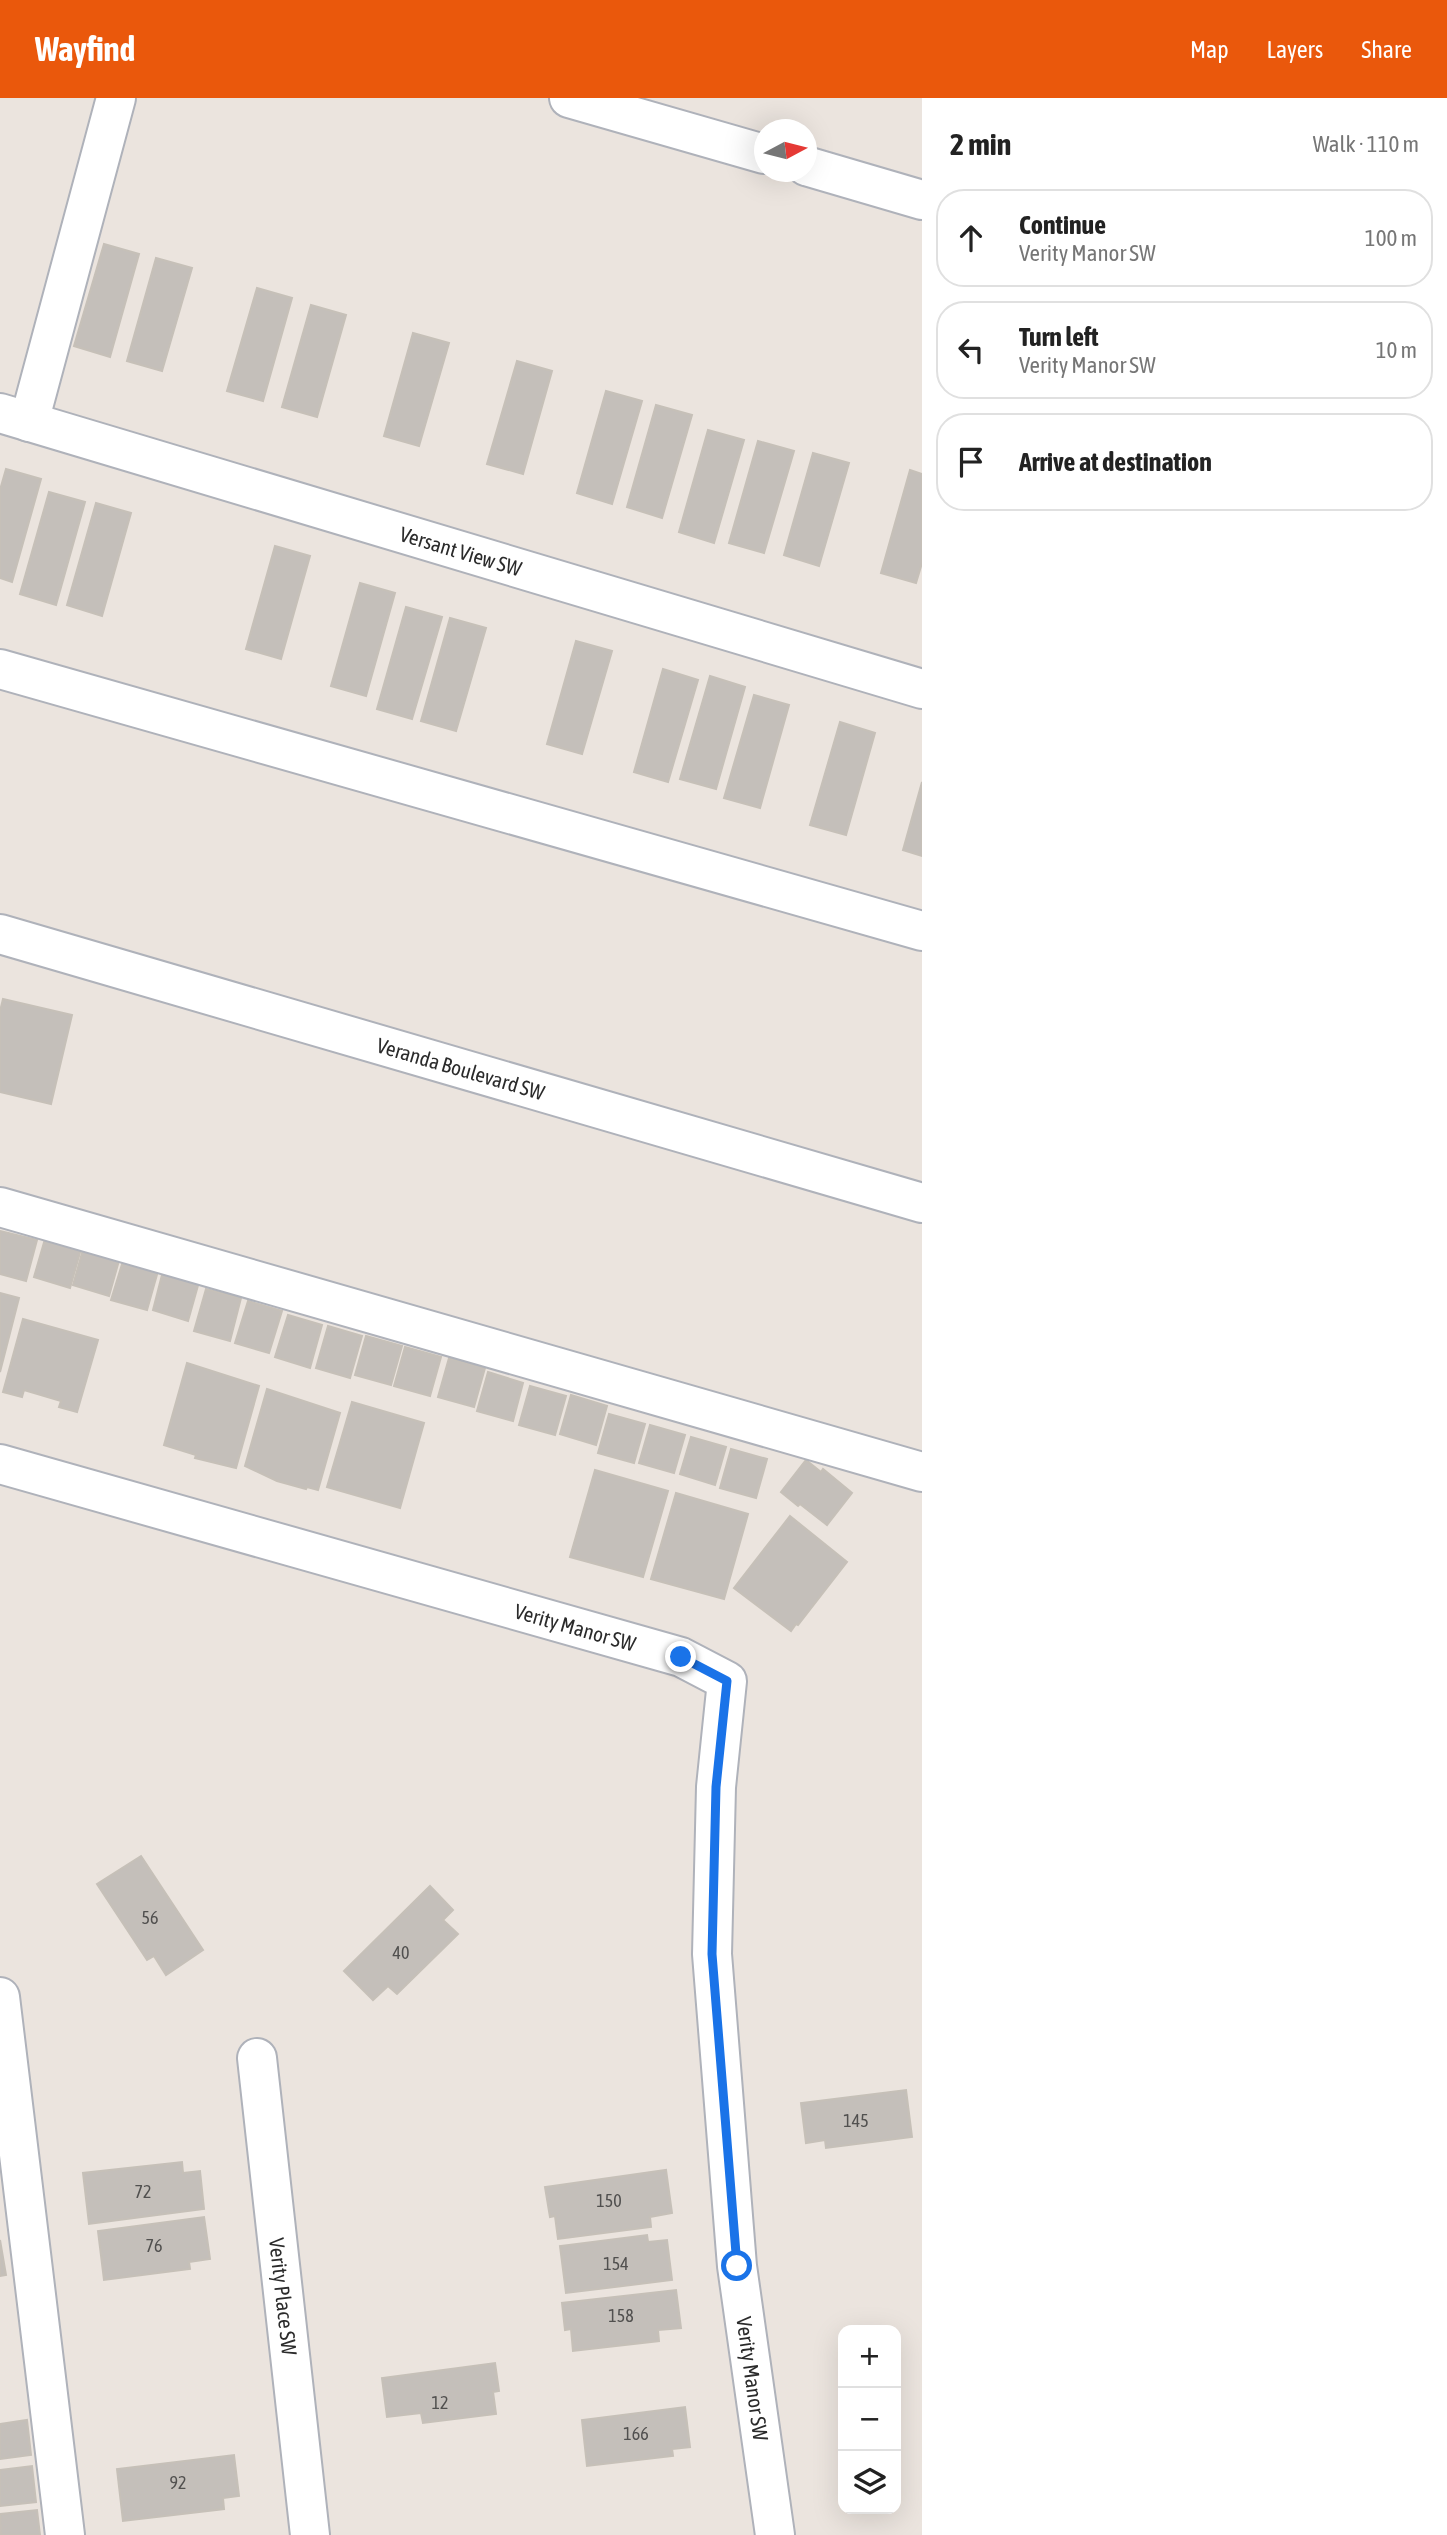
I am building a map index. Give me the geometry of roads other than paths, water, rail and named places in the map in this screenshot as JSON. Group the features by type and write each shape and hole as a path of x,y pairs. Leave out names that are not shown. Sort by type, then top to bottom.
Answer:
{"street":[{"path":"15,418 116,98"},
{"path":"569,98 754,151"},
{"path":"817,169 922,200"},
{"name":"Versant View SW","path":"15,418 922,689"},
{"path":"0,669 922,931"},
{"name":"Veranda Boulevard SW","path":"0,934 922,1203"},
{"path":"0,1207 922,1472"},
{"name":"Verity Manor SW","path":"0,1464 681,1657 727,1681 716,1787 712,1954 737,2266 775,2535"},
{"path":"0,1997 65,2535"},
{"name":"Verity Place SW","path":"257,2058 310,2535"}]}
